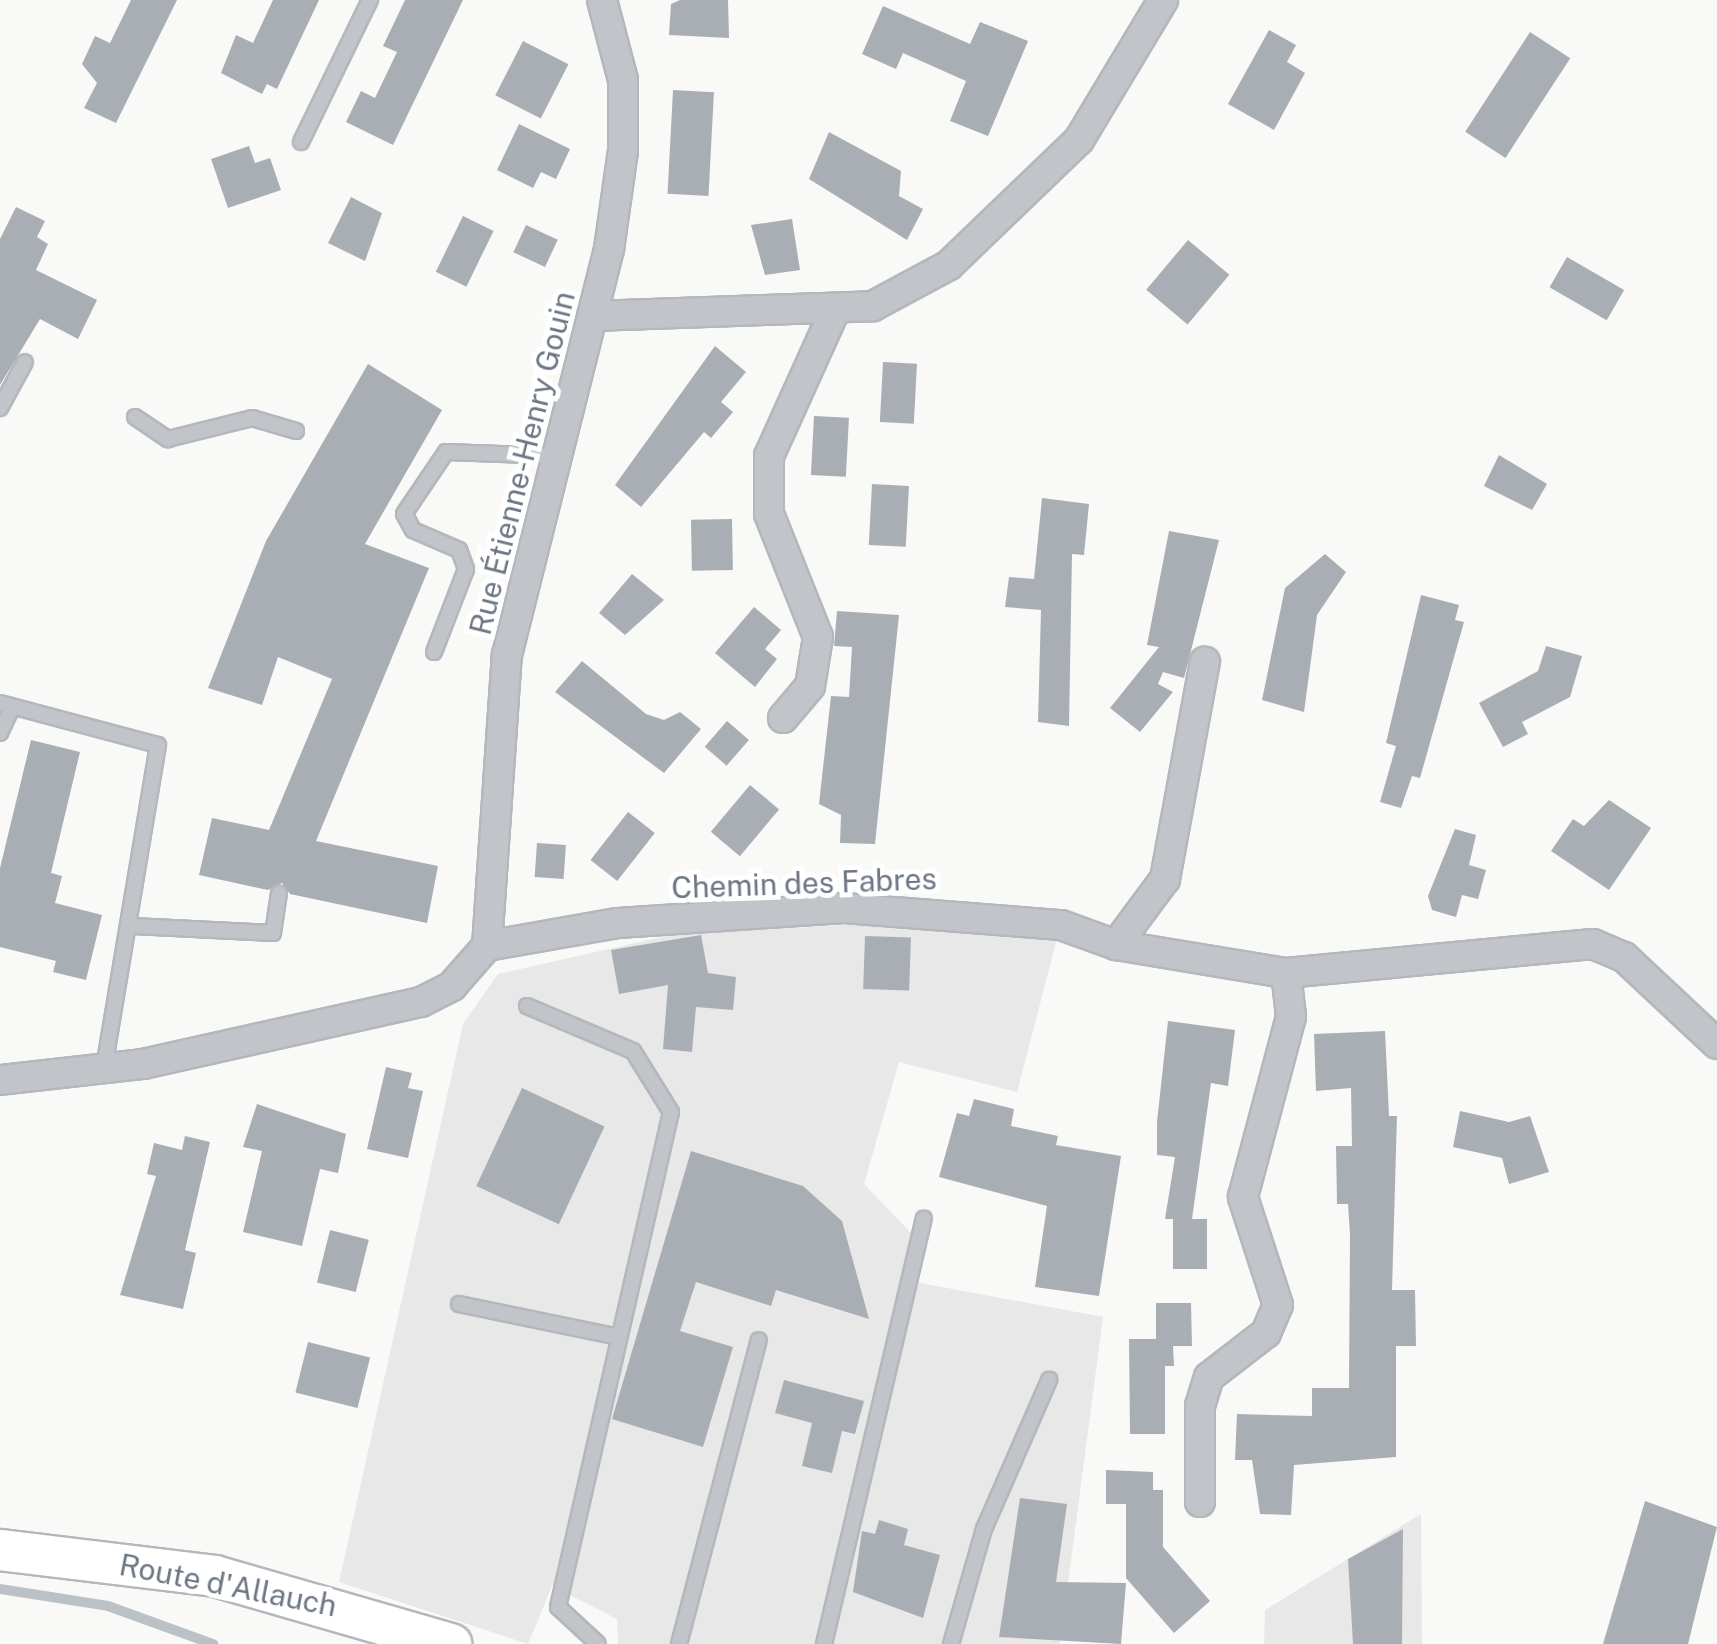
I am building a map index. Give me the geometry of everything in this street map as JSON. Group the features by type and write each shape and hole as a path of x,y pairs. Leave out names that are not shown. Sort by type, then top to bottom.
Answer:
{"main road":[{"name":"Route d'Allauch","path":"0,1550 216,1576 451,1644"}],"street":[{"name":"Rue Étienne-Henry Gouin","path":"487,946 508,655 592,316 623,151 623,80 602,0"},
{"path":"592,316 873,306 1006,220 1079,140 1163,0"},
{"path":"783,718 810,686 818,636 770,514 769,456 835,310"},
{"path":"1116,945 1165,879 1205,662"},
{"name":"Chemin des Fabres","path":"487,946 618,923 844,908 1061,924 1116,945 1286,973 1593,944 1624,957 1717,1044"},
{"path":"0,1080 104,1070 421,1002 452,986 487,946"},
{"path":"1200,1502 1200,1406 1209,1377 1266,1334 1278,1304 1243,1197 1291,1016 1286,973"}],"lane":[{"path":"301,142 370,0"},
{"path":"0,408 25,362"},
{"path":"136,417 168,438 252,418 296,431"},
{"path":"434,652 466,569 459,550 412,530 404,514 446,452 556,456"},
{"path":"0,733 6,705 158,745 132,926 104,1070"},
{"path":"132,926 273,934 279,893"},
{"path":"526,1006 633,1052 671,1112 558,1608 598,1644"},
{"path":"824,1644 924,1219"},
{"path":"459,1304 618,1337"},
{"path":"679,1644 759,1340"},
{"path":"950,1644 984,1529 1049,1380"}],"shaded area":[{"path":"961,918 1059,931 1017,1092 899,1062 864,1184 911,1233 817,1644 618,1644 617,1619 552,1586 528,1644 339,1582 463,1024 498,974 671,935"},
{"path":"915,1282 1103,1317 1060,1644 832,1644"},
{"path":"1421,1514 1422,1644 1264,1644 1265,1610"}],"building":[{"path":"131,0 177,0 116,123 84,108 97,83 82,64 95,36 110,43"},
{"path":"273,0 319,0 277,89 267,84 262,94 221,73 236,35 253,43"},
{"path":"405,0 463,0 393,145 346,122 361,91 375,98 397,52 383,46"},
{"path":"680,0 728,0 729,38 669,35 671,4"},
{"path":"883,6 970,44 980,22 1028,41 988,136 950,121 966,81 903,53 896,69 862,54"},
{"path":"1269,30 1296,45 1287,62 1305,73 1274,130 1228,104"},
{"path":"1530,32 1570,58 1505,158 1465,132"},
{"path":"523,41 568,64 541,119 495,95"},
{"path":"673,90 714,92 709,196 668,194"},
{"path":"519,124 570,149 556,179 541,172 533,188 497,170"},
{"path":"829,132 901,171 899,196 923,209 907,240 809,179"},
{"path":"249,146 255,163 270,158 281,190 228,208 211,159"},
{"path":"351,197 382,213 365,261 328,243"},
{"path":"16,207 45,221 37,237 48,244 36,270 97,300 78,339 40,319 0,385 0,239"},
{"path":"463,216 494,231 466,287 436,272"},
{"path":"792,219 800,270 765,275 751,225"},
{"path":"526,225 558,240 545,267 513,252"},
{"path":"1188,240 1229,275 1188,325 1146,290"},
{"path":"1567,257 1624,290 1607,320 1550,287"},
{"path":"715,346 746,372 721,402 733,412 711,438 704,432 641,507 615,485"},
{"path":"883,362 917,364 914,424 880,422"},
{"path":"368,364 442,410 365,544 429,568 316,841 438,866 427,923 290,894 282,883 268,890 199,875 212,818 269,830 332,679 278,657 262,705 208,688 266,541"},
{"path":"814,416 849,418 846,477 811,475"},
{"path":"1499,455 1547,484 1532,510 1484,486"},
{"path":"872,484 909,486 906,547 869,545"},
{"path":"1042,498 1089,504 1084,555 1072,554 1069,726 1038,722 1041,610 1005,607 1009,577 1034,579"},
{"path":"732,519 733,570 692,571 691,520"},
{"path":"1169,531 1219,540 1184,678 1163,672 1158,684 1173,692 1140,732 1110,708 1159,647 1147,645"},
{"path":"1325,554 1346,572 1317,615 1304,712 1262,700 1285,588"},
{"path":"632,574 664,600 625,635 599,613"},
{"path":"1421,595 1459,605 1455,620 1464,622 1420,778 1412,776 1401,808 1380,802 1396,746 1386,743"},
{"path":"754,607 781,630 765,649 777,659 755,687 715,653"},
{"path":"837,611 899,615 875,844 840,843 841,815 819,804 831,696 849,697 852,647 834,646"},
{"path":"1546,646 1582,656 1570,697 1522,722 1528,734 1503,747 1479,703 1538,671"},
{"path":"582,661 646,714 664,720 680,712 701,729 664,773 555,692"},
{"path":"727,721 749,740 727,766 705,747"},
{"path":"31,740 80,752 51,873 62,876 55,903 102,915 86,980 53,972 56,961 0,947 0,868"},
{"path":"750,785 779,809 740,856 711,832"},
{"path":"1609,800 1651,828 1609,890 1551,851 1573,819 1584,826"},
{"path":"628,812 655,833 617,881 590,860"},
{"path":"1455,829 1476,835 1469,865 1486,870 1478,899 1462,895 1456,917 1432,910 1428,896"},
{"path":"537,843 566,845 564,879 535,877"},
{"path":"701,935 708,973 736,977 733,1010 696,1007 692,1052 663,1049 668,985 619,994 611,950"},
{"path":"865,936 911,938 909,991 863,989"},
{"path":"1168,1021 1235,1030 1228,1086 1211,1083 1192,1219 1165,1219 1175,1157 1157,1155"},
{"path":"1385,1031 1389,1116 1397,1116 1392,1290 1415,1290 1416,1346 1396,1346 1396,1457 1294,1465 1291,1515 1260,1514 1252,1460 1235,1460 1237,1414 1312,1416 1312,1388 1349,1388 1350,1235 1348,1204 1337,1204 1336,1146 1352,1146 1351,1088 1316,1091 1314,1034"},
{"path":"386,1067 412,1073 408,1088 423,1091 408,1158 367,1149"},
{"path":"522,1088 604,1126 559,1224 476,1186"},
{"path":"974,1099 1014,1109 1011,1126 1058,1136 1056,1145 1121,1156 1099,1296 1035,1287 1047,1206 939,1177 957,1113 969,1116"},
{"path":"257,1104 346,1134 338,1173 320,1169 302,1246 243,1232 262,1151 243,1147"},
{"path":"1460,1111 1509,1122 1530,1116 1549,1172 1509,1184 1502,1158 1453,1147"},
{"path":"185,1136 210,1142 185,1250 196,1253 183,1309 120,1295 156,1176 147,1174 154,1143 182,1150"},
{"path":"691,1151 803,1186 842,1221 869,1319 776,1290 771,1306 696,1282 680,1331 733,1347 703,1447 612,1419"},
{"path":"1173,1219 1207,1219 1207,1269 1173,1269"},
{"path":"330,1230 369,1240 356,1292 317,1282"},
{"path":"1156,1303 1191,1303 1192,1346 1173,1346 1174,1366 1165,1366 1165,1434 1130,1434 1129,1339 1156,1339"},
{"path":"308,1342 370,1357 358,1408 295,1392"},
{"path":"784,1380 864,1401 855,1434 842,1431 832,1473 802,1466 812,1423 775,1413"},
{"path":"1106,1470 1153,1472 1153,1490 1163,1490 1163,1547 1210,1601 1174,1633 1126,1578 1126,1504 1106,1504"},
{"path":"1020,1498 1067,1504 1056,1582 1126,1583 1121,1644 999,1637"},
{"path":"1645,1501 1717,1527 1688,1644 1603,1644"},
{"path":"879,1520 908,1529 904,1545 940,1555 923,1618 853,1592 862,1531 875,1534"},
{"path":"1403,1529 1402,1644 1353,1644 1348,1559"}],"waterway":[{"path":"0,1589 108,1606 213,1644"}]}
